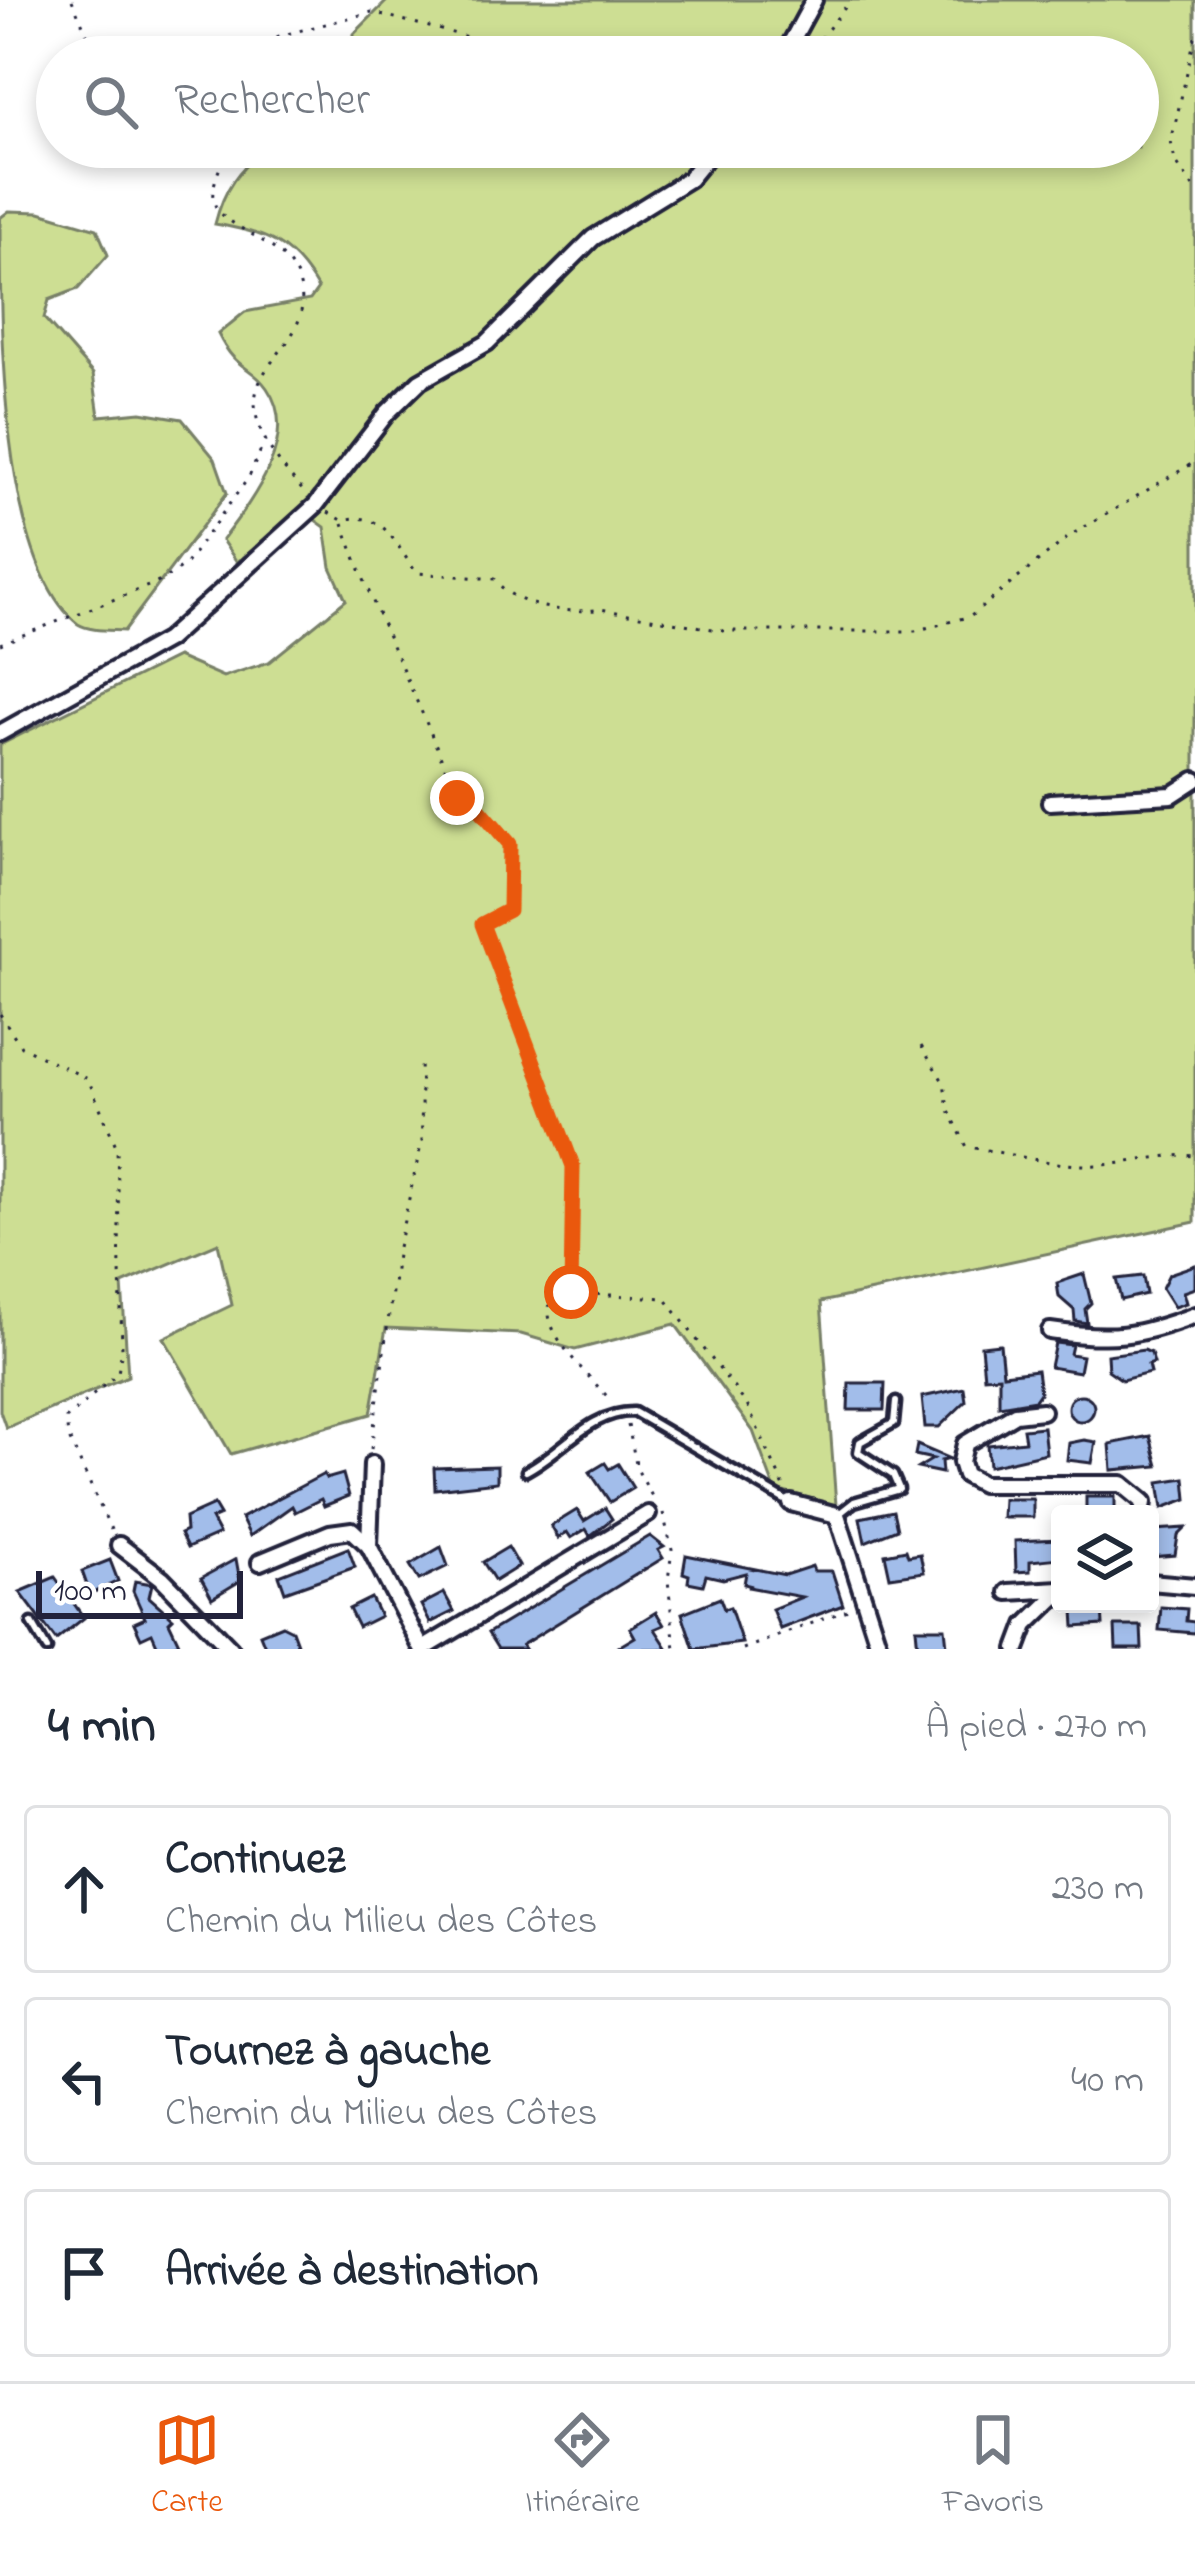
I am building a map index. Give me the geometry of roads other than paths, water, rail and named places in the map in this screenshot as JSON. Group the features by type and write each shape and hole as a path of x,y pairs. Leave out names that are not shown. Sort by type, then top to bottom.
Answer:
{"street":[{"path":"794,36 814,0"},
{"path":"0,733 167,640 316,505 387,413 420,381 487,343 593,238 688,179 697,168"},
{"path":"1050,802 1172,796 1195,780"},
{"path":"1050,1331 1107,1340 1140,1336 1195,1316"},
{"path":"1042,1411 1015,1414 965,1444 961,1462 965,1475 982,1484 1122,1484 1144,1505"},
{"path":"369,1546 372,1464"},
{"path":"791,1503 837,1515 880,1649"},
{"path":"260,1562 330,1533 352,1530 369,1546 423,1649 649,1514"},
{"path":"119,1545 162,1578 231,1649"},
{"path":"1159,1583 1195,1586"},
{"path":"1008,1592 1051,1590"},
{"path":"1016,1649 1026,1624 1051,1599"}],"lane":[{"path":"837,1515 854,1502 899,1489 898,1480 860,1457 858,1447 894,1423 896,1402"},
{"path":"526,1471 558,1455 595,1420 620,1412 642,1415 791,1503"},
{"path":"32,1623 47,1649"}]}
